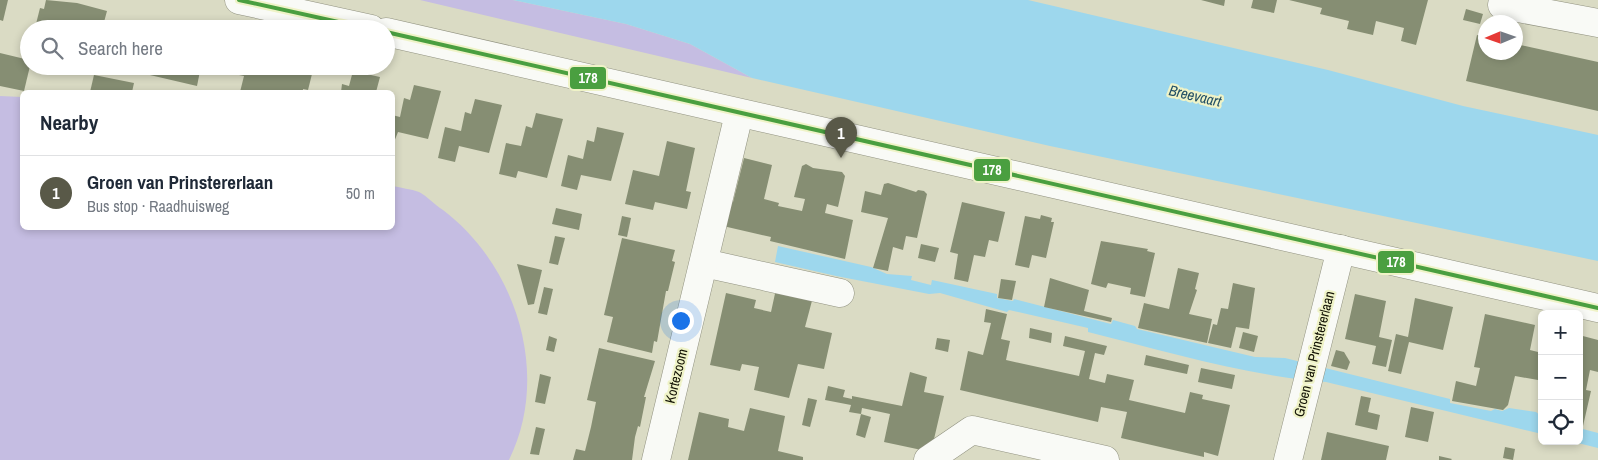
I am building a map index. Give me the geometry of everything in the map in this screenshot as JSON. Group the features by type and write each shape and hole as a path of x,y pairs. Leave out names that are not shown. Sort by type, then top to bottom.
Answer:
{"street":[{"path":"239,0 330,20"},
{"path":"1503,0 1502,5 1598,23"},
{"path":"395,34 1598,308"},
{"name":"Kortezoom","path":"656,460 740,114"},
{"name":"Groen van Prinstererlaan","path":"1288,460 1341,249"},
{"path":"704,263 840,293"},
{"path":"928,460 972,430 1105,460"}],"shaded area":[{"path":"420,0 513,0 626,24 690,44 752,78"},
{"path":"0,96 20,97 20,230 395,230 395,186 419,192 469,233 490,261 507,291 520,324 526,358 527,393 521,427 509,460 0,460"}],"water":[{"name":"Breevaart","path":"513,0 1028,0 1328,70 1463,106 1598,135 1598,261 1050,146 752,78 690,44 626,24"},
{"path":"778,246 871,267 887,274 912,276 911,280 931,285 932,280 997,294 997,298 1013,301 1014,299 1111,324 1113,320 1135,326 1137,329 1255,357 1285,358 1450,399 1450,403 1491,411 1495,409 1502,411 1509,408 1536,412 1538,414 1538,433 1326,382 1236,369 1206,362 1088,332 1088,328 1009,310 1007,312 940,293 929,294 775,262"},
{"path":"1583,429 1598,433 1598,448 1583,444"}],"building":[{"path":"0,0 8,0 3,21 0,20"},
{"path":"46,0 77,3 107,11 105,20 37,20 40,8 44,9"},
{"path":"1201,0 1225,0 1224,6"},
{"path":"1253,0 1277,0 1274,13 1251,8"},
{"path":"1289,0 1428,0 1416,45 1401,41 1404,28 1376,21 1373,35 1347,29 1349,21 1320,14 1322,8"},
{"path":"1466,9 1483,14 1478,15 1478,24 1463,20"},
{"path":"1477,35 1478,60 1523,60 1523,46 1598,62 1598,111 1466,81"},
{"path":"0,53 20,58 20,75 28,75 24,90 0,86"},
{"path":"94,75 134,83 132,90 90,90"},
{"path":"150,75 199,75 197,86"},
{"path":"239,75 312,75 308,90 240,90 244,76"},
{"path":"352,75 380,77 377,90 341,90 342,84 349,86"},
{"path":"414,85 441,91 428,139 398,132 395,140 395,116 400,117 404,98 410,100"},
{"path":"475,99 502,105 489,153 459,146 455,162 438,158 445,127 461,131 465,112 471,114"},
{"path":"536,113 563,119 547,178 518,171 516,178 499,174 506,143 521,146 526,126 532,128"},
{"path":"597,127 624,133 611,181 581,175 577,190 561,186 568,155 583,159 587,140 594,142"},
{"path":"667,141 695,148 686,191 691,192 687,209 655,202 653,210 625,204 633,170 659,176"},
{"path":"744,158 772,165 764,199 779,203 778,206 802,211 805,199 794,197 802,166 806,164 813,168 842,172 845,176 838,207 827,204 825,213 853,220 845,259 770,241 771,237 723,226 728,201 733,202"},
{"path":"888,183 916,192 918,190 924,191 927,194 917,238 906,236 903,250 893,247 888,271 873,268 888,218 861,212 865,191 881,195 884,184"},
{"path":"962,202 1005,212 998,242 989,240 985,257 974,255 968,282 954,279 958,254 950,252"},
{"path":"556,208 582,214 579,230 552,224"},
{"path":"1041,215 1052,218 1051,222 1054,222 1046,258 1032,255 1029,268 1015,265 1025,216 1040,219"},
{"path":"622,216 631,218 627,237 618,235"},
{"path":"555,236 565,238 558,265 549,263"},
{"path":"622,238 675,250 672,261 675,262 668,291 666,291 657,342 654,341 652,353 607,342 613,317 604,315"},
{"path":"1101,241 1148,249 1147,251 1155,253 1145,297 1130,294 1131,288 1108,283 1106,288 1091,284"},
{"path":"921,244 939,248 935,262 918,258"},
{"path":"517,264 542,270 534,304 528,305"},
{"path":"1178,268 1199,273 1195,289 1197,290 1189,314 1212,319 1207,343 1138,328 1144,303 1169,309"},
{"path":"1050,278 1089,290 1084,311 1112,318 1111,322 1044,307"},
{"path":"1001,279 1016,281 1012,300 998,298"},
{"path":"1233,283 1255,288 1249,329 1236,327 1231,348 1208,343 1213,324 1217,325 1221,308 1228,309"},
{"path":"544,287 553,289 547,315 538,313"},
{"path":"776,289 813,297 805,327 832,333 824,369 798,364 789,398 754,390 759,367 742,364 740,371 710,365 726,293 756,300 754,308 771,312"},
{"path":"1355,294 1386,301 1379,337 1392,340 1386,367 1372,364 1376,346 1345,339"},
{"path":"1415,298 1453,307 1443,350 1409,342 1401,374 1388,371 1396,334 1408,337"},
{"path":"986,309 1007,314 1001,339 1010,341 1006,360 1079,376 1085,351 1063,346 1065,336 1107,346 1104,355 1095,353 1089,379 1105,383 1107,374 1134,380 1129,400 1185,413 1190,392 1203,395 1202,399 1230,405 1218,456 1204,452 1204,457 1121,438 1127,412 1101,407 1098,422 960,390 968,351 983,355 991,323 984,322"},
{"path":"1485,314 1535,325 1530,350 1538,352 1538,380 1515,376 1508,405 1503,410 1452,401 1456,381 1476,386 1480,368 1474,367"},
{"path":"1030,328 1052,333 1051,343 1029,338"},
{"path":"1243,332 1258,336 1254,352 1239,348"},
{"path":"549,336 557,339 554,352 546,350"},
{"path":"1583,336 1598,340 1598,372 1590,370 1586,390 1591,391 1583,426"},
{"path":"937,338 950,340 948,352 935,349"},
{"path":"599,348 655,361 644,397 646,397 640,427 638,426 635,437 632,460 573,460 576,449 585,451 591,427 596,402 587,400"},
{"path":"1336,350 1344,352 1350,362 1347,370 1331,366"},
{"path":"1146,355 1189,365 1187,374 1144,365"},
{"path":"1201,368 1235,375 1232,389 1198,382"},
{"path":"910,372 927,377 924,392 944,396 931,452 884,442 890,414 862,408 861,414 849,412 851,405 825,400 828,386 845,390 843,397 852,399 852,396 902,406"},
{"path":"540,374 551,377 545,404 535,402"},
{"path":"1361,396 1371,398 1368,412 1380,415 1377,430 1355,425"},
{"path":"808,398 817,400 810,427 802,425"},
{"path":"1411,407 1434,412 1428,442 1405,437"},
{"path":"750,408 785,416 778,451 803,457 803,460 688,460 699,412 729,419 728,427 744,431"},
{"path":"861,414 871,417 865,438 856,435"},
{"path":"536,427 545,429 539,455 530,454"},
{"path":"1327,432 1389,446 1386,460 1321,460"},
{"path":"1505,447 1515,449 1513,460 1503,458"},
{"path":"1439,456 1452,459 1439,460"}],"transit line":[{"name":"178","path":"239,0 329,20"},
{"name":"178","path":"395,34 1598,308"}],"place":[{"name":"Groen van Prinstererlaan","path":"841,158"}]}
